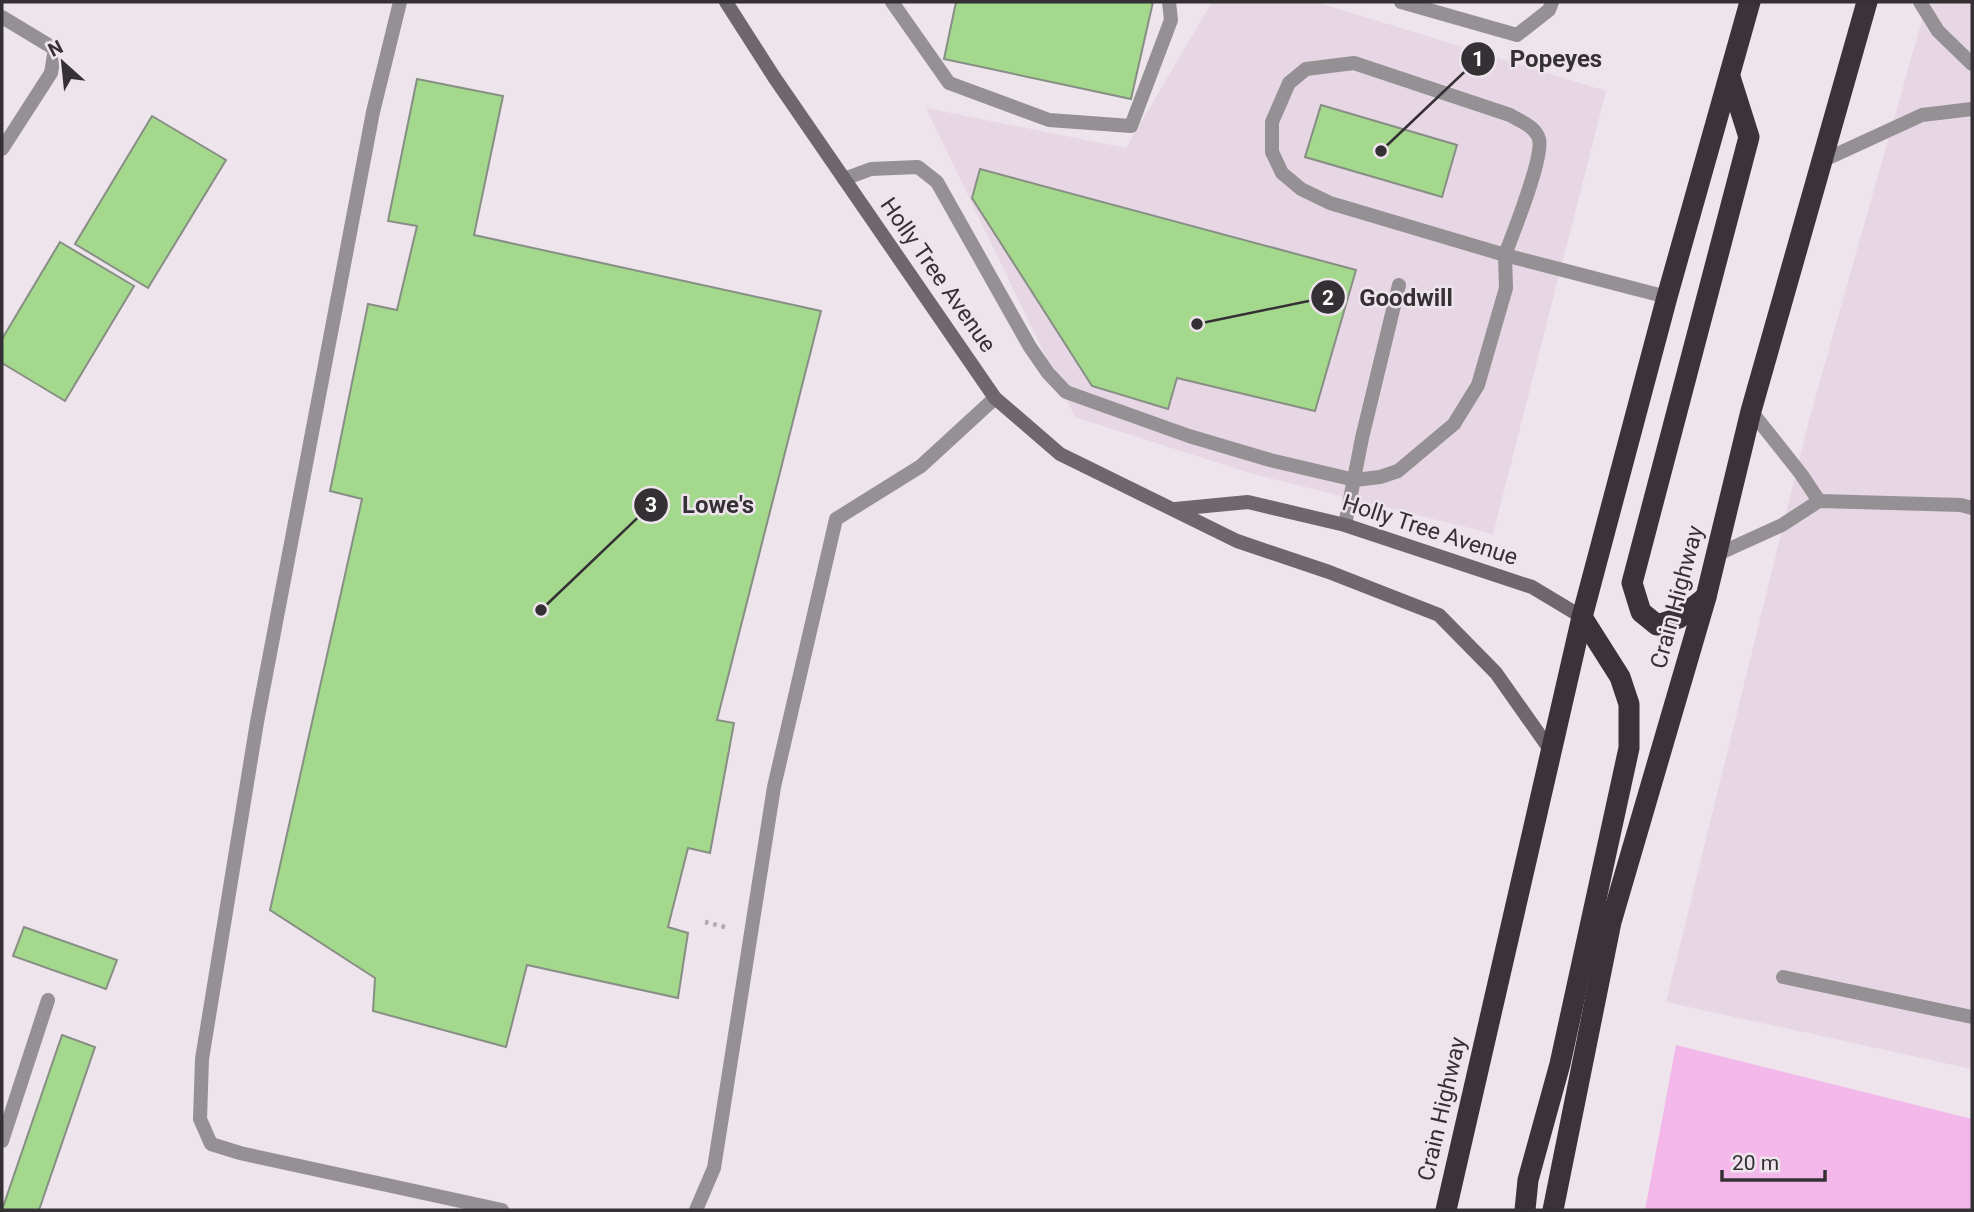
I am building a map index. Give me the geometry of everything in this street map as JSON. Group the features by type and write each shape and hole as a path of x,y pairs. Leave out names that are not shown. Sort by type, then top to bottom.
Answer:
{"highway":[{"name":"Crain Highway","path":"1446,1210 1582,617 1750,2"},
{"name":"Crain Highway","path":"1553,1210 1611,922 1706,597 1751,411 1867,2"},
{"path":"1706,597 1679,618 1657,625 1641,612 1632,583 1749,137 1730,78"},
{"path":"1525,1210 1528,1180 1560,1064 1629,748 1629,704 1620,677 1582,617"}],"street":[{"path":"400,2 373,112 257,722 202,1059 200,1119 211,1144 458,1205 502,1210"},
{"name":"Holly Tree Avenue","path":"726,2 774,77 995,398 1060,454 1237,541 1329,572 1439,615 1496,673 1551,751"},
{"path":"892,2 948,83 1049,120 1132,126 1171,20 1170,2"},
{"path":"1401,2 1517,35 1549,10 1552,2"},
{"path":"1920,2 1938,31 1972,64"},
{"path":"2,17 55,49 51,73 2,149"},
{"path":"844,179 872,169 918,167 937,182 1030,348 1048,373 1066,391 1189,436 1270,460 1355,480 1380,477 1398,471 1454,424 1478,385 1506,288 1505,255 1539,155 1539,138 1529,125 1510,115 1354,63 1306,69 1289,83 1272,122 1272,152 1282,173 1301,189 1330,203 1505,255 1667,298"},
{"path":"1822,161 1922,115 1972,109"},
{"path":"1345,525 1362,438 1399,285"},
{"path":"696,1210 714,1168 774,787 836,519 921,466 995,398"},
{"path":"1751,411 1801,474 1819,502"},
{"name":"Holly Tree Avenue","path":"1174,509 1248,502 1345,525 1532,587 1582,617"},
{"path":"1716,555 1782,525 1819,502 1962,505 1972,508"},
{"path":"1783,977 1972,1017"},
{"path":"2,1141 48,1000"}],"path":[{"path":"705,922 725,927"}],"shaded area":[{"path":"1212,2 1316,2 1606,91 1493,534 1253,474 1075,417 926,108 1126,148"},
{"path":"1927,2 1972,2 1972,1069 1666,1002 1809,420"},
{"path":"1676,1045 1972,1119 1972,1210 1645,1210"}],"building":[{"path":"956,2 1153,2 1131,99 944,59"},
{"path":"417,79 503,96 474,235 821,311 717,720 734,723 710,853 688,848 668,927 688,933 678,998 527,965 506,1047 373,1011 375,978 270,910 362,499 330,491 368,304 397,310 417,226 388,221"},
{"path":"1321,105 1457,145 1442,197 1305,157"},
{"path":"152,116 226,160 148,288 75,244"},
{"path":"980,169 1356,270 1315,411 1177,378 1168,409 1092,386 972,198"},
{"path":"60,242 134,286 65,401 2,363 2,339"},
{"path":"24,927 117,960 106,989 13,956"},
{"path":"62,1035 95,1047 39,1210 2,1210"}],"place":[{"name":"Popeyes","path":"1381,151"},
{"name":"Goodwill","path":"1197,324"},
{"name":"Lowe's","path":"541,610"}]}
